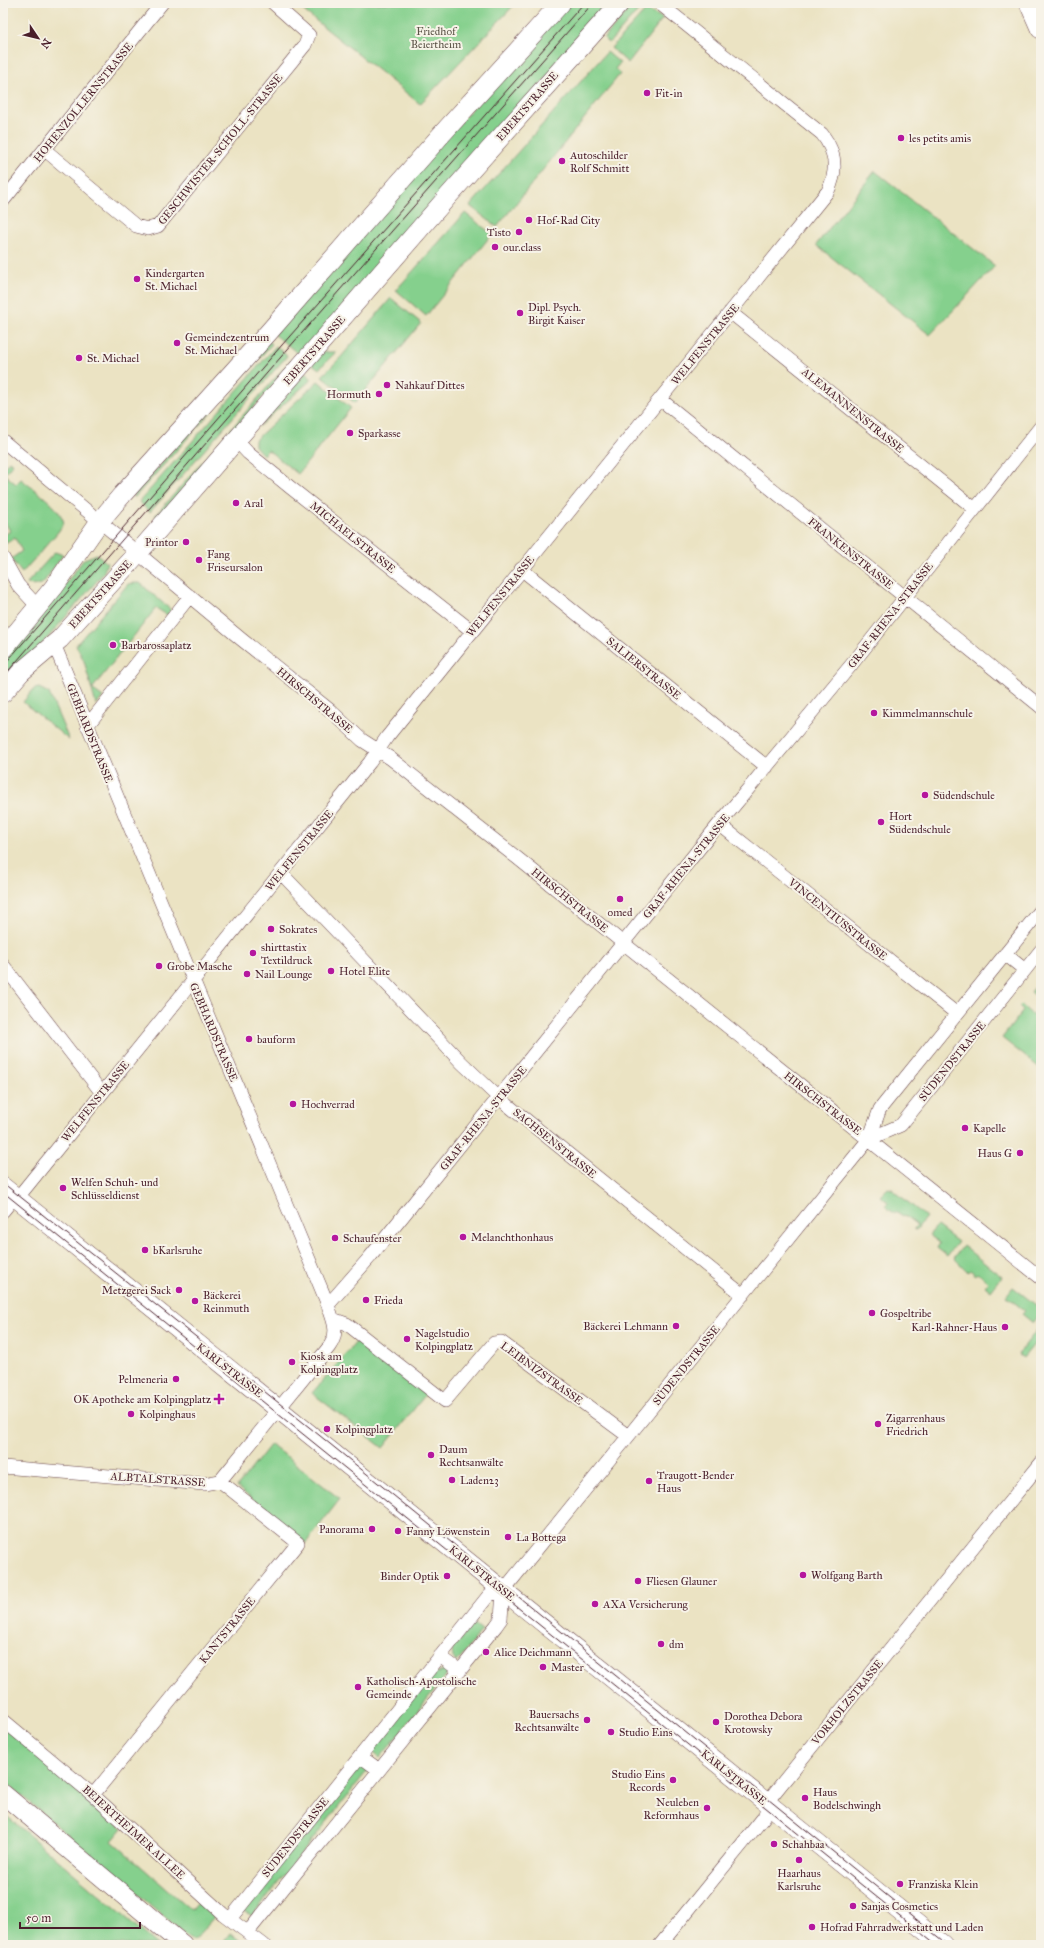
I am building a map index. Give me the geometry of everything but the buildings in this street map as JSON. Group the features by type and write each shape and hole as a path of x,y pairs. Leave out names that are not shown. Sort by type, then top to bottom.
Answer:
{"main road":[{"path":"3,649 39,608 100,521 446,130 561,3"},
{"name":"EBERTSTRASSE","path":"3,693 21,672 54,644 138,553 450,194 620,3"},
{"path":"1030,3 1041,28"},
{"name":"KARLSTRASSE","path":"10,1192 943,1945"},
{"path":"3,1794 183,1945"}],"street":[{"name":"HOHENZOLLERNSTRASSE","path":"3,201 162,3"},
{"name":"GESCHWISTER-SCHOLL-STRASSE","path":"45,150 136,226 148,230 158,226 305,45 309,35 274,3"},
{"name":"WELFENSTRASSE","path":"3,1211 10,1192 102,1093 193,982 521,569 828,191 834,180 835,162 829,143 822,134 659,3"},
{"name":"ALEMANNENSTRASSE","path":"730,312 975,508"},
{"name":"FRANKENSTRASSE","path":"660,399 1041,707"},
{"name":"GRAF-RHENA-STRASSE","path":"328,1305 370,1257 719,824 852,664 904,596 1041,426"},
{"name":"MICHAELSTRASSE","path":"236,440 248,453 291,488 472,631"},
{"path":"3,441 100,521"},
{"name":"HIRSCHSTRASSE","path":"100,521 331,711 362,740 378,750 510,852 1041,1278"},
{"path":"3,558 18,584 39,608"},
{"name":"SALIERSTRASSE","path":"521,569 767,766"},
{"path":"87,726 190,596"},
{"name":"GEBHARDSTRASSE","path":"54,644 333,1319 335,1336 332,1342 278,1408"},
{"name":"VINCENTIUSSTRASSE","path":"719,824 957,1014"},
{"name":"SACHSENSTRASSE","path":"281,873 458,1059 499,1098 743,1295"},
{"name":"SÜDENDSTRASSE","path":"248,1932 501,1619 503,1591 869,1139 880,1108 1041,910"},
{"name":"SÜDENDSTRASSE","path":"869,1139 900,1124 1041,950"},
{"path":"1005,954 1025,970"},
{"path":"3,965 102,1093"},
{"name":"LEIBNIZSTRASSE","path":"333,1319 347,1324 445,1401 494,1343 501,1342 628,1436"},
{"name":"ALBTALSTRASSE","path":"3,1467 204,1484 220,1481 278,1408"},
{"name":"VORHOLZSTRASSE","path":"660,1945 764,1817 775,1791 1041,1462"},
{"name":"KANTSTRASSE","path":"93,1795 298,1543 220,1481"},
{"name":"SÜDENDSTRASSE","path":"230,1919 489,1595 503,1591"},
{"path":"440,1656 460,1671"},
{"name":"BEIERTHEIMER ALLEE","path":"3,1720 93,1795 230,1919 261,1943"},
{"path":"360,1756 379,1770"}],"green space":[{"name":"Friedhof Beiertheim","path":"294,3 516,3 420,104"},
{"path":"565,3 613,3 301,356 274,334"},
{"path":"636,3 643,5 609,43 604,38 626,13 622,10 628,5"},
{"path":"646,10 663,18 628,63 611,48"},
{"path":"607,52 620,63 615,69 620,74 497,227 470,206"},
{"path":"875,171 995,266 930,335 816,245"},
{"path":"465,213 492,234 426,316 396,290"},
{"path":"391,298 421,323 355,403 322,376 341,357"},
{"path":"269,341 272,344 134,498 132,496"},
{"path":"276,346 287,356 150,512 139,502"},
{"path":"321,352 336,352 319,369 311,363"},
{"path":"292,359 294,361 158,518 155,516"},
{"path":"305,373 312,379 258,427"},
{"path":"318,381 351,408 298,474 268,450 263,455 255,446 255,440"},
{"path":"9,461 13,464 4,474 16,484 21,479 39,493 57,510 64,523 22,573 11,559 22,551 15,538 3,545 3,536 10,531 3,519 3,468"},
{"path":"55,552 63,555 43,583 34,586 27,583"},
{"path":"97,554 107,563 103,574 44,642 3,683 3,660 43,614 84,559"},
{"path":"140,583 171,610 167,615 156,608 92,689 103,697 96,705 84,661 76,645 128,584"},
{"path":"39,688 49,693 69,740 23,702 34,689"},
{"path":"1035,987 1041,990 1041,1000 1031,992"},
{"path":"1021,1005 1041,1022 1041,1069 1002,1038 1023,1011 1019,1007"},
{"path":"888,1188 892,1189 926,1217 916,1230 914,1229 917,1225 904,1215 903,1216 897,1212 895,1214 885,1206 888,1202 880,1196"},
{"path":"937,1226 958,1242 947,1256 937,1248 940,1243 929,1235"},
{"path":"963,1246 1002,1277 991,1291 985,1286 988,1282 978,1273 976,1275 970,1270 968,1272 954,1258"},
{"path":"1013,1287 1041,1309 1041,1313 1033,1323 1022,1314 1025,1311 1006,1296"},
{"path":"1041,1325 1041,1336 1023,1358 1018,1354"},
{"path":"358,1340 426,1394 383,1448 312,1393"},
{"path":"271,1444 340,1499 306,1543 237,1487"},
{"path":"473,1623 482,1630 457,1662 453,1658 452,1650"},
{"path":"445,1670 448,1673 380,1758 370,1750 428,1677"},
{"path":"3,1726 123,1828 112,1841 191,1910 198,1902 214,1917 193,1941 3,1780"},
{"path":"359,1763 368,1770 252,1916 242,1909"},
{"path":"3,1813 158,1945 3,1945"},
{"path":"230,1933 244,1944 247,1941 253,1945 221,1945"}],"tram line":[{"path":"3,666 282,345 584,3"},
{"path":"3,677 287,350 593,3"},
{"path":"3,1183 314,1431 948,1945"},
{"path":"3,1192 936,1945"}],"place":[{"name":"Fit-in","path":"647,93"},
{"name":"les petits amis","path":"901,138"},
{"name":"Autoschilder Rolf Schmitt","path":"562,161"},
{"name":"Hof-Rad City","path":"529,220"},
{"name":"Tisto","path":"519,232"},
{"name":"our.class","path":"495,247"},
{"name":"Kindergarten St. Michael","path":"137,279"},
{"name":"Dipl. Psych. Birgit Kaiser","path":"520,313"},
{"name":"Gemeindezentrum St. Michael","path":"177,343"},
{"name":"St. Michael","path":"79,358"},
{"name":"Nahkauf Dittes","path":"387,385"},
{"name":"Hormuth","path":"379,394"},
{"name":"Sparkasse","path":"350,433"},
{"name":"Aral","path":"236,503"},
{"name":"Printor","path":"186,542"},
{"name":"Fang Friseursalon","path":"199,560"},
{"name":"Barbarossaplatz","path":"113,645"},
{"name":"Kimmelmannschule","path":"874,713"},
{"name":"Südendschule","path":"925,795"},
{"name":"Hort Südendschule","path":"881,822"},
{"name":"omed","path":"620,899"},
{"name":"Sokrates","path":"271,929"},
{"name":"shirttastix Textildruck","path":"253,953"},
{"name":"Grobe Masche","path":"159,966"},
{"name":"Hotel Elite","path":"331,971"},
{"name":"Nail Lounge","path":"247,974"},
{"name":"bauform","path":"249,1039"},
{"name":"Hochverrad","path":"293,1104"},
{"name":"Kapelle","path":"965,1128"},
{"name":"Haus G","path":"1020,1153"},
{"name":"Welfen Schuh- und Schlüsseldienst","path":"63,1188"},
{"name":"Melanchthonhaus","path":"463,1237"},
{"name":"Schaufenster","path":"335,1238"},
{"name":"bKarlsruhe","path":"145,1250"},
{"name":"Metzgerei Sack","path":"179,1290"},
{"name":"Frieda","path":"366,1300"},
{"name":"Bäckerei Reinmuth","path":"195,1301"},
{"name":"Gospeltribe","path":"872,1313"},
{"name":"Bäckerei Lehmann","path":"676,1326"},
{"name":"Karl-Rahner-Haus","path":"1005,1327"},
{"name":"Nagelstudio Kolpingplatz","path":"407,1339"},
{"name":"Kiosk am Kolpingplatz","path":"292,1362"},
{"name":"Pelmeneria","path":"176,1379"},
{"name":"OK Apotheke am Kolpingplatz","path":"219,1399"},
{"name":"Kolpinghaus","path":"131,1414"},
{"name":"Zigarrenhaus Friedrich","path":"878,1424"},
{"name":"Kolpingplatz","path":"327,1429"},
{"name":"Daum Rechtsanwälte","path":"431,1455"},
{"name":"Laden23","path":"452,1480"},
{"name":"Traugott-Bender Haus","path":"649,1481"},
{"name":"Panorama","path":"372,1529"},
{"name":"Fanny Löwenstein","path":"398,1531"},
{"name":"La Bottega","path":"508,1537"},
{"name":"Wolfgang Barth","path":"803,1575"},
{"name":"Binder Optik","path":"447,1576"},
{"name":"Fliesen Glauner","path":"638,1581"},
{"name":"AXA Versicherung","path":"595,1604"},
{"name":"dm","path":"661,1644"},
{"name":"Alice Deichmann","path":"486,1652"},
{"name":"Master","path":"543,1667"},
{"name":"Katholisch-Apostolische Gemeinde","path":"358,1687"},
{"name":"Bauersachs Rechtsanwälte","path":"587,1720"},
{"name":"Dorothea Debora Krotowsky","path":"716,1722"},
{"name":"Studio Eins","path":"611,1732"},
{"name":"Studio Eins Records","path":"673,1780"},
{"name":"Haus Bodelschwingh","path":"805,1798"},
{"name":"Neuleben Reformhaus","path":"707,1808"},
{"name":"Schahbaa","path":"774,1844"},
{"name":"Haarhaus Karlsruhe","path":"799,1860"},
{"name":"Franziska Klein","path":"900,1884"},
{"name":"Sanjas Cosmetics","path":"853,1906"},
{"name":"Hofrad Fahrradwerkstatt und Laden","path":"812,1927"}]}
